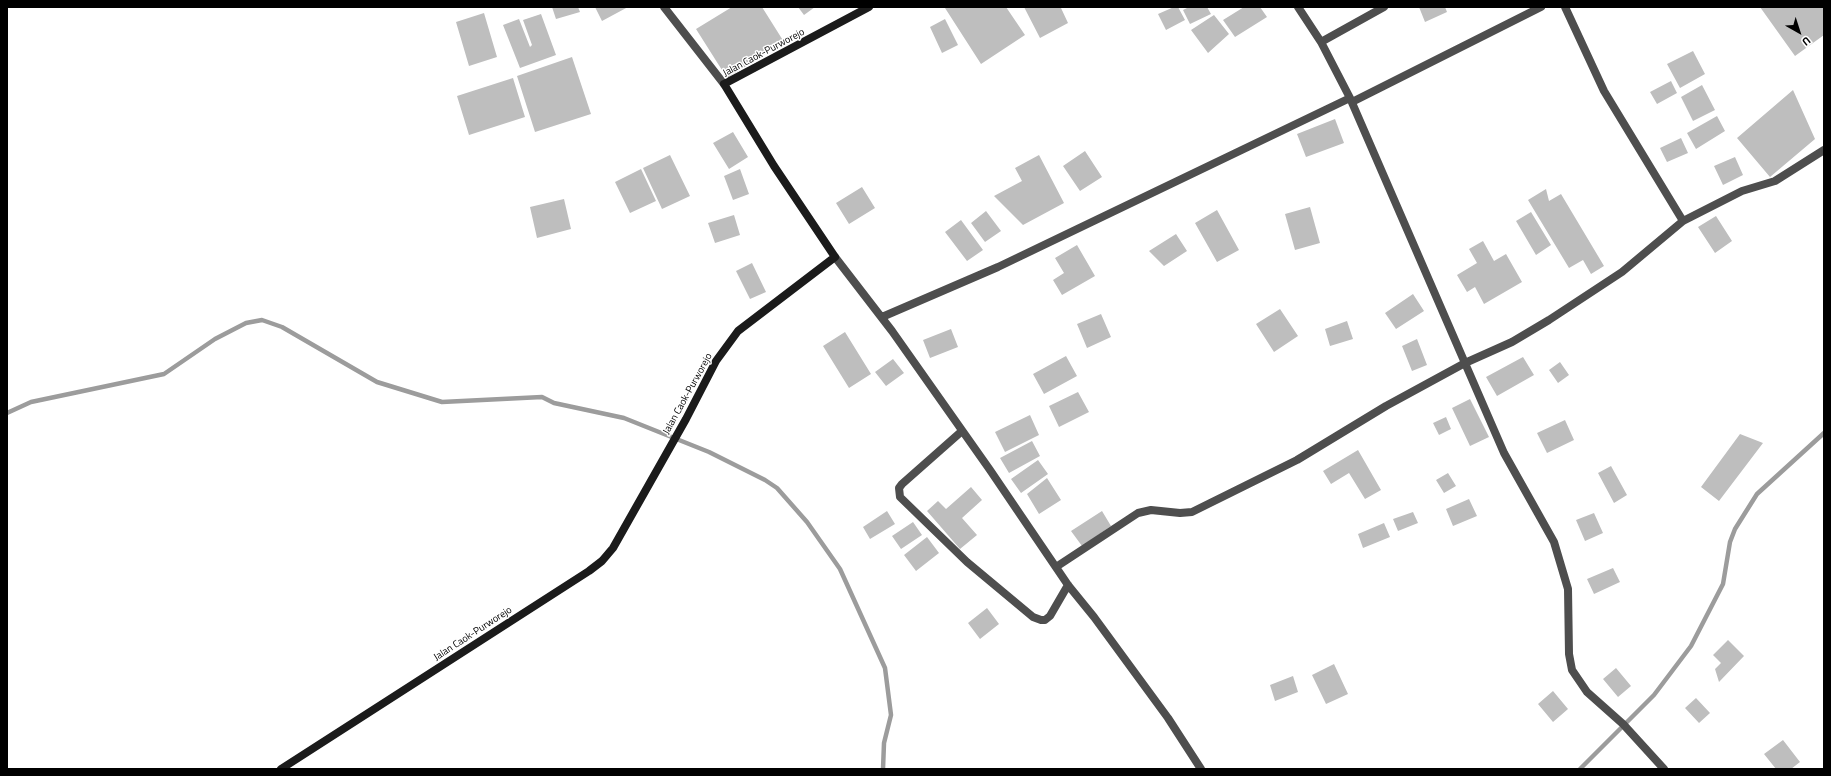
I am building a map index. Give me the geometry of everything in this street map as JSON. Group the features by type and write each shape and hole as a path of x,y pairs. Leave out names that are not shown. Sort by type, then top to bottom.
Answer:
{"street":[{"path":"664,7 724,84"},
{"name":"Jalan Caok-Purworejo","path":"281,769 589,571 613,548 686,419 716,361 738,331 835,257 774,166 724,84 869,7"},
{"path":"1298,7 1321,42 1351,100 1504,453 1554,542 1568,589 1569,654 1572,670 1587,692 1623,724 1664,769"},
{"path":"1321,42 1384,7"},
{"path":"882,317 998,267 1351,100 1541,7"},
{"path":"1565,7 1604,91 1683,221"},
{"path":"1056,567 1138,513 1151,510 1180,513 1192,512 1297,460 1386,406 1465,363 1512,342 1584,298 1622,272 1683,221 1742,192 1775,181 1824,150"},
{"path":"835,257 882,317 1068,585 1094,617 1168,718 1201,769"},
{"path":"962,431 902,484 899,488 900,497 967,562 1033,617 1045,620 1050,616 1068,585"}],"building":[{"path":"552,7 578,7 580,12 556,19"},
{"path":"595,7 628,7 602,21"},
{"path":"732,7 762,7 784,42 727,78 696,29"},
{"path":"798,7 815,7 804,15"},
{"path":"1006,7 1025,35 981,64 945,8"},
{"path":"1024,7 1063,7 1061,8 1068,23 1040,38"},
{"path":"1174,7 1178,7 1185,20 1166,30 1158,14"},
{"path":"1189,7 1207,7 1211,14 1190,24 1183,10"},
{"path":"1244,7 1260,7 1267,17 1235,37 1223,20"},
{"path":"1419,7 1445,7 1447,12 1425,22"},
{"path":"1760,7 1824,7 1824,35 1795,56"},
{"path":"484,13 497,57 469,66 456,22"},
{"path":"541,14 556,55 520,68 503,25 519,19 530,47 532,45 523,20"},
{"path":"1214,15 1229,34 1208,53 1191,30"},
{"path":"945,19 958,45 942,53 930,27"},
{"path":"1693,51 1705,74 1680,88 1667,64"},
{"path":"572,57 591,114 535,132 517,76"},
{"path":"513,78 525,117 469,135 457,96"},
{"path":"1671,81 1677,93 1657,104 1650,92"},
{"path":"1702,85 1715,110 1693,121 1681,97"},
{"path":"1793,90 1815,139 1770,177 1737,138"},
{"path":"1717,116 1725,131 1696,149 1687,133"},
{"path":"1335,119 1344,143 1306,157 1297,134"},
{"path":"733,132 748,157 729,169 713,143"},
{"path":"1681,138 1688,153 1667,162 1660,148"},
{"path":"1085,151 1102,177 1080,191 1063,166"},
{"path":"670,155 690,196 662,209 643,168"},
{"path":"1039,155 1064,203 1023,225 994,196 1022,181 1015,168"},
{"path":"1735,157 1743,175 1723,185 1714,166"},
{"path":"641,169 656,201 630,213 615,182"},
{"path":"740,169 749,194 733,200 724,176"},
{"path":"862,187 875,208 849,224 836,203"},
{"path":"1546,189 1549,201 1561,194 1604,266 1591,274 1583,260 1569,268 1528,200"},
{"path":"564,199 571,229 537,238 530,207"},
{"path":"1310,207 1320,243 1295,250 1285,214"},
{"path":"1217,210 1239,250 1217,262 1195,223"},
{"path":"986,211 1001,231 985,242 971,223"},
{"path":"1531,212 1551,245 1536,255 1516,221"},
{"path":"734,215 740,235 715,243 708,223"},
{"path":"1716,216 1732,241 1715,253 1698,227"},
{"path":"961,220 983,250 967,261 945,232"},
{"path":"1176,234 1187,251 1164,266 1149,251"},
{"path":"1483,241 1494,261 1506,254 1522,282 1484,304 1475,287 1467,292 1457,275 1477,263 1469,249"},
{"path":"1077,245 1095,276 1062,295 1053,280 1064,273 1055,258"},
{"path":"752,263 766,292 750,299 736,271"},
{"path":"1413,294 1424,311 1396,329 1385,313"},
{"path":"1280,309 1298,336 1274,352 1256,324"},
{"path":"1101,314 1111,337 1087,348 1077,324"},
{"path":"1347,321 1353,339 1330,346 1325,329"},
{"path":"951,329 958,347 930,358 923,340"},
{"path":"845,332 871,374 849,388 823,346"},
{"path":"1417,339 1427,365 1412,371 1402,346"},
{"path":"1066,356 1077,376 1044,394 1033,374"},
{"path":"1523,357 1534,375 1497,396 1486,377"},
{"path":"893,359 904,373 886,386 875,372"},
{"path":"1560,362 1569,375 1558,383 1549,370"},
{"path":"1078,392 1089,412 1059,427 1049,406"},
{"path":"1470,399 1489,437 1470,446 1452,408"},
{"path":"1030,415 1039,435 1005,452 995,432"},
{"path":"1446,417 1451,429 1439,435 1433,423"},
{"path":"1565,420 1574,440 1547,453 1537,433"},
{"path":"1740,434 1763,443 1719,501 1701,487"},
{"path":"1032,441 1040,456 1009,473 1000,458"},
{"path":"1358,450 1381,490 1365,499 1349,473 1331,484 1323,471"},
{"path":"1038,460 1048,474 1021,493 1011,479"},
{"path":"1611,466 1627,495 1614,503 1598,473"},
{"path":"1448,473 1456,486 1444,493 1436,480"},
{"path":"1047,478 1061,500 1039,514 1027,494"},
{"path":"971,487 982,500 962,518 977,535 960,549 927,511 938,501 946,509"},
{"path":"1469,499 1477,516 1453,526 1446,509"},
{"path":"887,511 895,524 870,539 863,527"},
{"path":"1102,511 1111,526 1082,546 1071,531"},
{"path":"1413,512 1418,523 1398,531 1393,519"},
{"path":"1594,513 1603,533 1585,541 1576,520"},
{"path":"913,522 922,535 901,549 892,536"},
{"path":"1384,523 1390,537 1363,548 1358,534"},
{"path":"927,537 939,553 916,571 904,555"},
{"path":"1613,568 1620,582 1594,594 1587,579"},
{"path":"987,608 999,624 980,639 968,623"},
{"path":"1728,640 1744,656 1719,682 1715,669 1721,663 1713,655"},
{"path":"1334,664 1348,694 1326,704 1312,675"},
{"path":"1616,668 1631,686 1618,697 1603,679"},
{"path":"1293,676 1298,692 1275,701 1270,685"},
{"path":"1553,691 1568,709 1553,722 1538,704"},
{"path":"1696,698 1710,713 1699,723 1685,708"},
{"path":"1783,740 1800,762 1791,769 1776,769 1764,754"}],"waterway":[{"path":"7,413 31,402 164,374 215,339 246,323 262,320 282,327 377,382 442,402 542,397 554,403 624,418 709,452 765,480 777,488 807,522 840,569 885,668 891,715 884,743 883,769"},
{"path":"1580,769 1654,695 1691,646 1723,584 1730,542 1735,529 1757,494 1824,433"}]}
